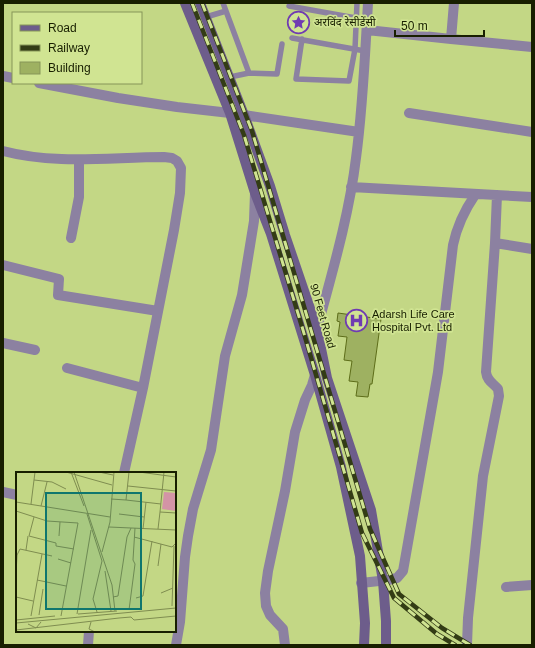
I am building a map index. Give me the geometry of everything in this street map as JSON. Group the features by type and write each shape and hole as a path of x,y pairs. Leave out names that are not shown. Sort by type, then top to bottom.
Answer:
{"main road":[{"path":"185,3 230,112 255,193 271,234 315,375 341,467 360,556 365,623 364,645"},
{"name":"90 Feet Road","path":"200,3 230,77 270,186 317,329 327,378 371,510 383,581 386,645"}],"street":[{"path":"317,329 341,241 351,187 359,132 368,3"},
{"path":"451,39 454,3"},
{"path":"367,25 451,39 532,47"},
{"path":"44,84 118,98 177,107 230,112 359,132"},
{"path":"409,113 532,132"},
{"path":"3,151 35,158 79,160 164,157 172,158 181,168 180,193 174,230 144,388 124,472"},
{"path":"71,238 79,197 79,160"},
{"path":"351,187 532,197"},
{"path":"176,642 180,622 188,536 193,509 211,450 225,356 242,295 254,221 255,193"},
{"path":"361,583 398,578 403,571 438,372 453,245 462,215 475,195"},
{"path":"467,640 483,476 499,396 498,389 486,376 495,243 496,195"},
{"path":"495,243 532,248"},
{"path":"3,265 59,279 58,296 158,311"},
{"path":"3,343 34,350"},
{"path":"67,368 144,388"},
{"path":"285,644 283,629 266,606 265,593 295,432 303,405 315,375"},
{"path":"3,492 16,495"},
{"path":"506,587 532,585"},
{"path":"88,645 89,632"}],"lane":[{"path":"223,3 249,73"},
{"path":"302,39 296,79 349,81 355,49 357,3"},
{"path":"289,6 356,18 367,25"},
{"path":"206,17 226,11"},
{"path":"292,38 365,51"},
{"path":"230,77 249,73 277,74 282,44"}],"building":[{"path":"338,313 381,319 372,384 370,384 368,397 356,396 358,382 349,381 352,361 344,360 347,337 338,336 340,322 337,321"}],"railway":[{"path":"192,3 244,135 362,533 394,598 437,634 455,645"},
{"path":"202,3 252,131 370,529 399,594 442,628 470,645"}],"place":[{"name":"अरविंद रेसीडेंसी","path":"298,22"},
{"name":"Adarsh Life Care Hospital Pvt. Ltd","path":"357,320"}]}
